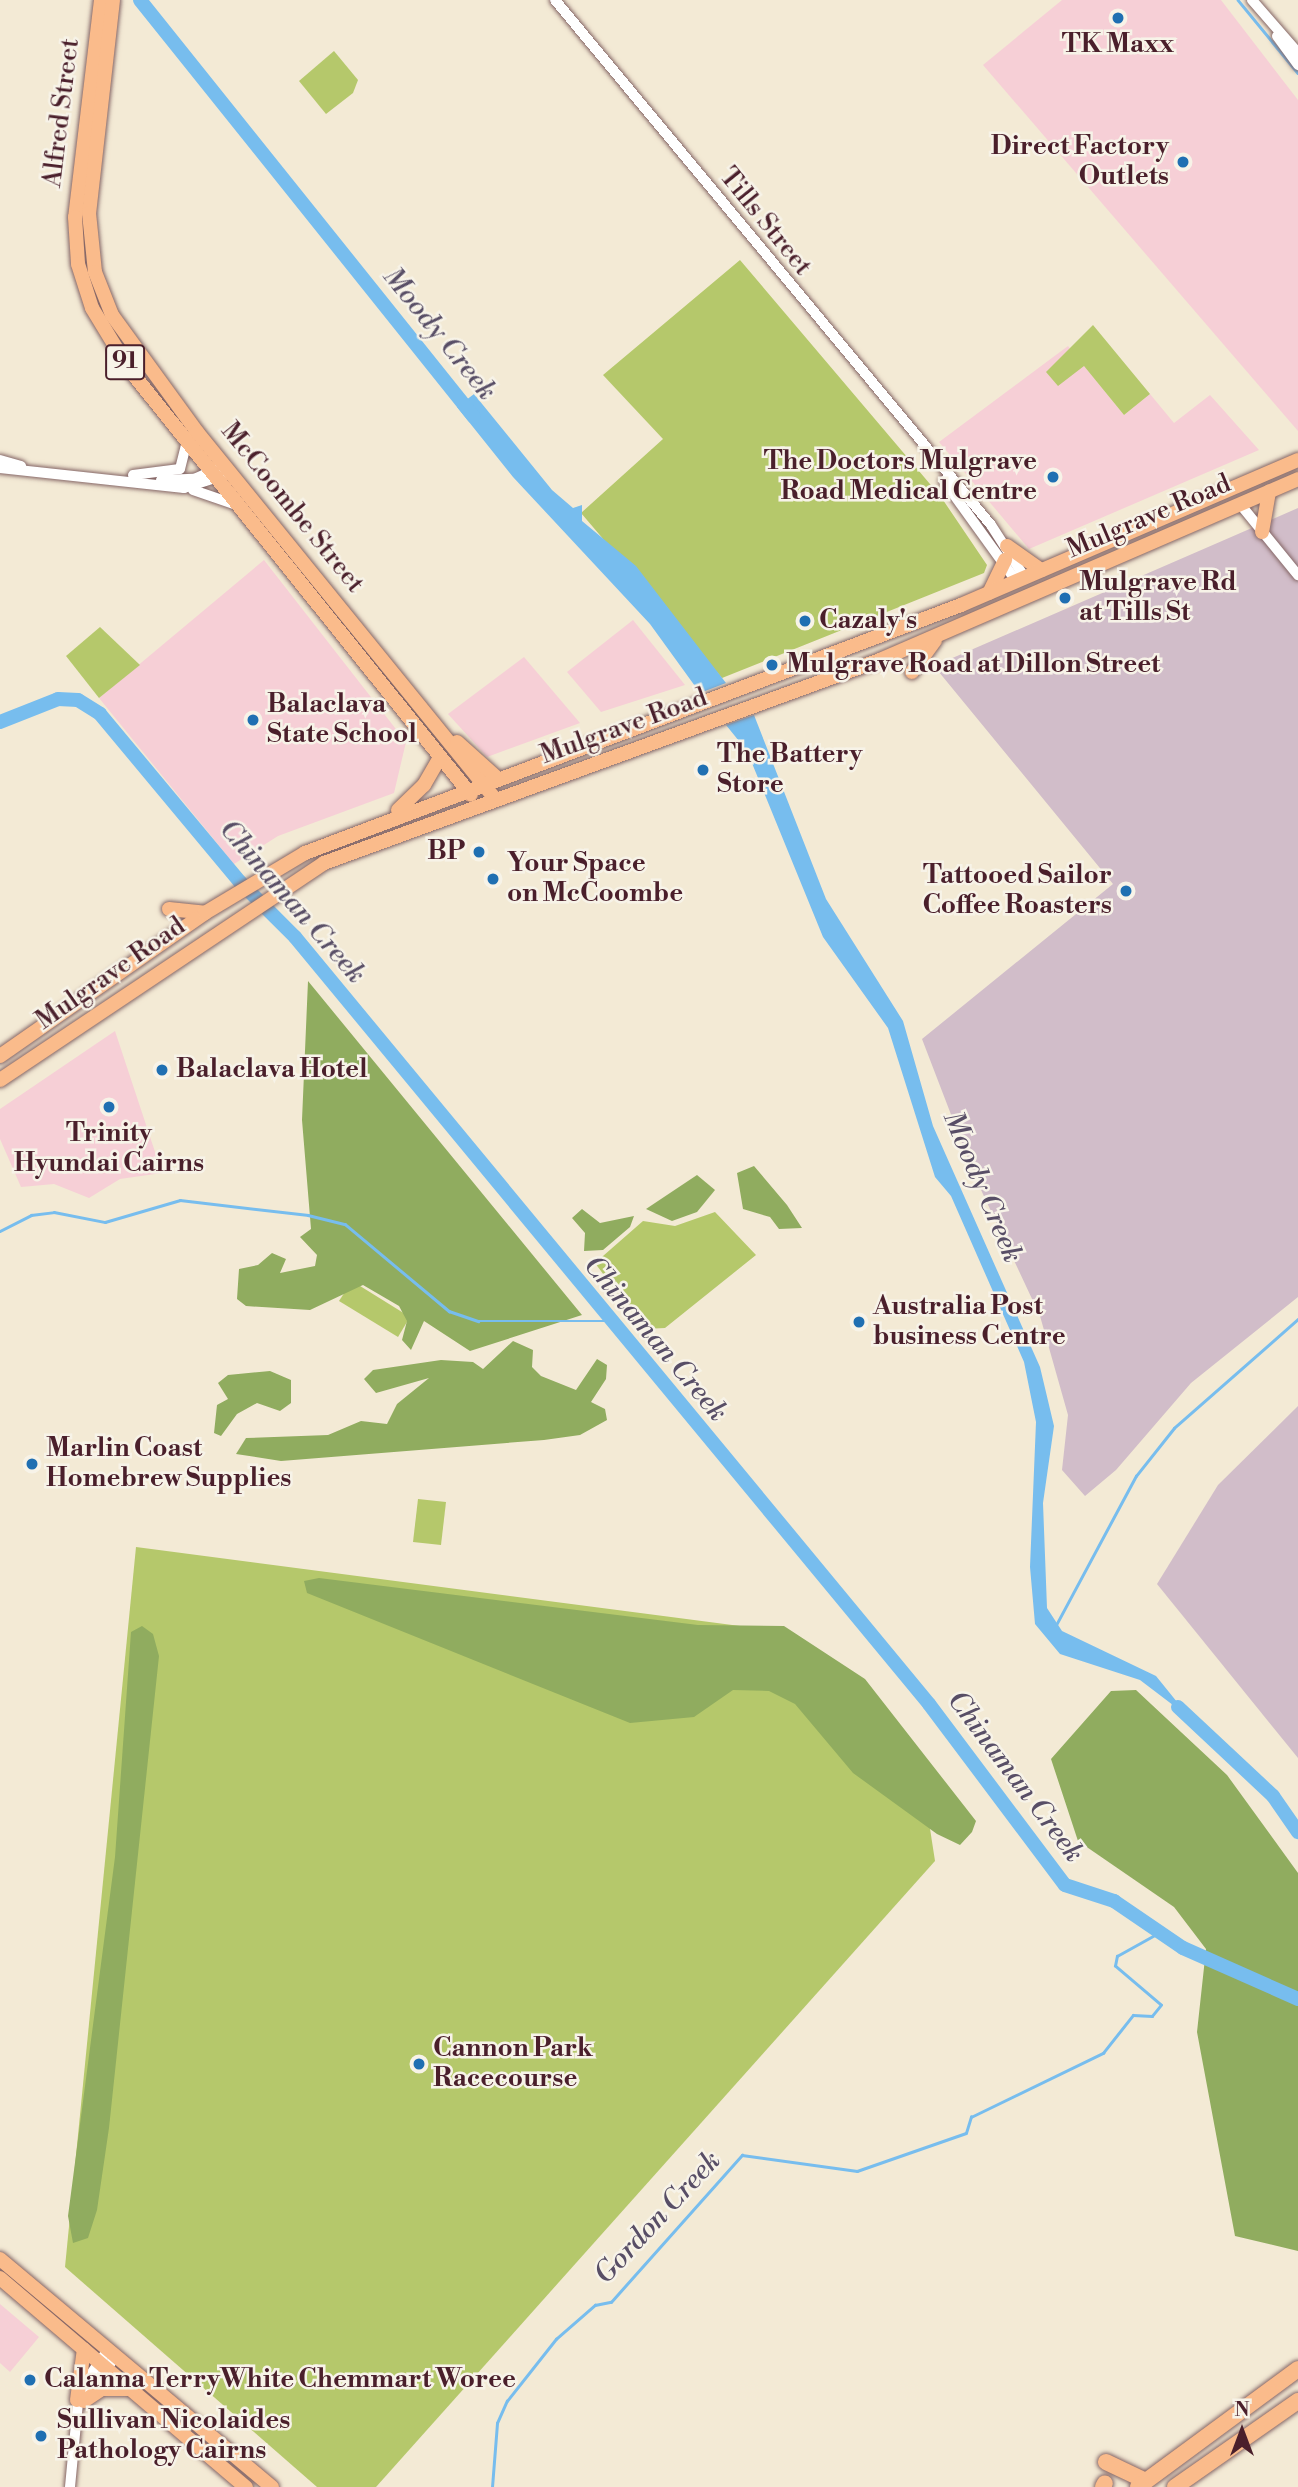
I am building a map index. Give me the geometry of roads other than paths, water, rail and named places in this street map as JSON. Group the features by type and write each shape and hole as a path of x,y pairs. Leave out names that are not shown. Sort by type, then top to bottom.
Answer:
{"highway":[{"path":"1106,2462 1142,2484 1298,2370"},
{"path":"1175,2487 1298,2401"}],"main road":[{"name":"Alfred Street","path":"79,228 101,0"},
{"name":"Alfred Street","path":"79,228 113,0"},
{"name":"McCoombe Street","path":"79,228 97,319 186,437 222,470 425,713 472,785 480,805"},
{"name":"McCoombe Street","path":"79,228 118,328 273,543 440,757 472,785 496,800"},
{"name":"Mulgrave Road","path":"0,1056 251,883 388,818 882,636 1298,460"},
{"name":"Mulgrave Road","path":"0,1080 267,896 338,856 897,654 1298,479"},
{"path":"1231,489 1240,504"},
{"path":"1262,531 1269,492"},
{"path":"989,593 1006,553 1041,570"},
{"path":"1020,579 1028,596"},
{"path":"912,672 941,635"},
{"path":"882,636 897,654"},
{"path":"425,713 496,777"},
{"path":"388,818 424,785 440,757"},
{"path":"169,909 205,913"},
{"path":"0,2259 106,2359 272,2487"},
{"path":"0,2278 84,2350 106,2359 131,2389 246,2487"},
{"path":"80,2400 84,2350"},
{"path":"80,2400 102,2389 131,2389"}],"street":[{"name":"Tills Street","path":"553,0 921,446 1006,553 1020,579"},
{"path":"1252,0 1298,53"},
{"path":"1261,10 1298,65"},
{"path":"110,477 180,469 188,453 186,437"},
{"path":"0,460 30,469"},
{"path":"0,468 152,481 229,499 273,543"},
{"path":"152,481 222,470"},
{"path":"184,488 222,470"},
{"path":"1240,504 1298,575"},
{"path":"70,2487 80,2400 106,2359"}],"water":[{"path":"474,394 552,490 573,508 582,505 582,521 636,566 726,683 700,693 650,624 513,477 457,407"},
{"path":"754,715 826,899 903,1021 933,1126 1040,1367 1054,1426 1043,1503 1047,1608 1062,1631 1156,1676 1190,1718 1140,1680 1060,1654 1035,1624 1030,1567 1036,1422 1024,1362 951,1196 935,1177 888,1028 823,937 747,751 726,725"}],"waterway":[{"name":"Moody Creek","path":"140,0 474,417"},
{"name":"Moody Creek","path":"143,4 144,0"},
{"path":"1238,0 1298,73"},
{"name":"Chinaman Creek","path":"0,722 58,699 78,700 100,714 240,882 295,937 929,1704 1065,1885 1114,1901 1183,1948 1298,1999"},
{"path":"0,1231 31,1215 54,1212 105,1222 180,1200 308,1215 345,1224 449,1311 478,1321 606,1321"},
{"path":"1056,1625 1136,1476 1174,1428 1298,1319"},
{"name":"Moody Creek","path":"1178,1707 1273,1796 1298,1832"},
{"name":"Gordon Creek","path":"492,2487 497,2423 507,2401 556,2339 595,2305 611,2302 742,2155 857,2171 966,2133 971,2117 1103,2053 1133,2015 1152,2016 1161,2005 1115,1966 1117,1956 1164,1930"}],"place":[{"name":"TK Maxx","path":"1118,18"},
{"name":"Direct Factory Outlets","path":"1183,162"},
{"name":"The Doctors Mulgrave Road Medical Centre","path":"1053,477"},
{"name":"Mulgrave Rd at Tills St","path":"1065,598"},
{"name":"Cazaly's","path":"805,621"},
{"name":"Mulgrave Road at Dillon Street","path":"772,665"},
{"name":"Balaclava State School","path":"253,720"},
{"name":"The Battery Store","path":"703,770"},
{"name":"BP","path":"479,852"},
{"name":"Your Space on McCoombe","path":"493,879"},
{"name":"Tattooed Sailor Coffee Roasters","path":"1126,891"},
{"name":"Balaclava Hotel","path":"162,1070"},
{"name":"Trinity Hyundai Cairns","path":"109,1107"},
{"name":"Australia Post business Centre","path":"859,1322"},
{"name":"Marlin Coast Homebrew Supplies","path":"32,1464"},
{"name":"Cannon Park Racecourse","path":"419,2064"},
{"name":"Calanna TerryWhite Chemmart Woree","path":"30,2380"},
{"name":"Sullivan Nicolaides Pathology Cairns","path":"41,2436"}]}
